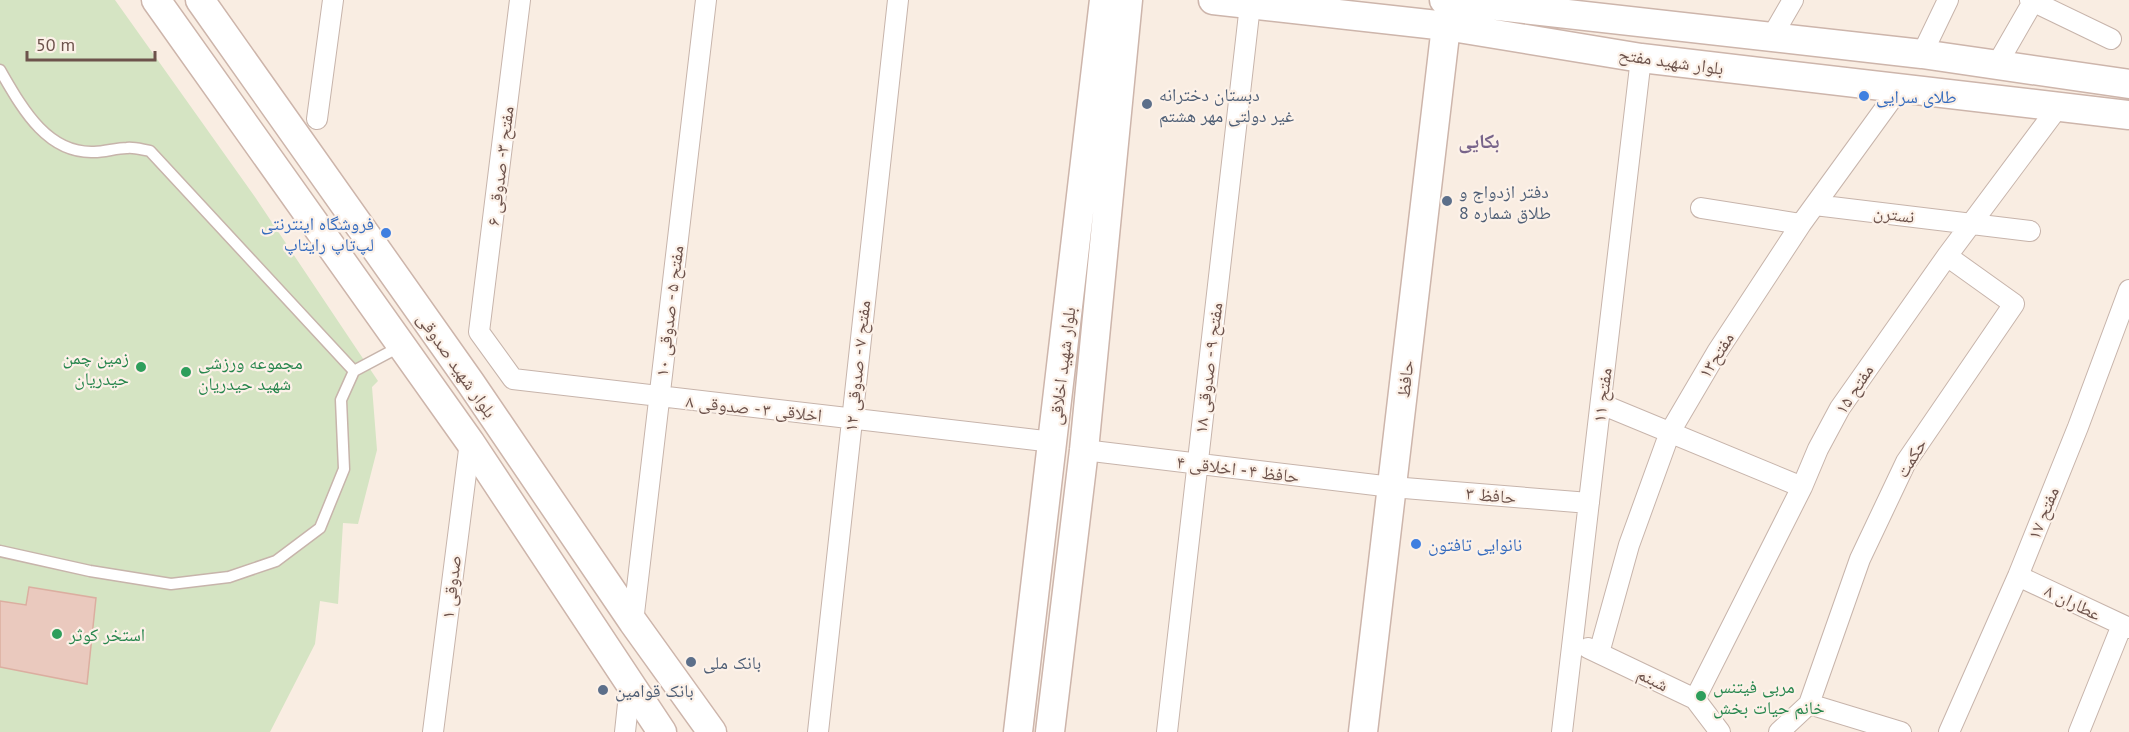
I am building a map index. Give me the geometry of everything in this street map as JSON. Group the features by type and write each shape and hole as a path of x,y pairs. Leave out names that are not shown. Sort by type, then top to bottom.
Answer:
{"main road":[{"name":"بلوار شهید صدوقی","path":"156,0 470,442 662,732"},
{"name":"بلوار شهید صدوقی","path":"200,0 456,362 633,621 712,732"},
{"name":"بلوار شهید اخلاقی","path":"1018,732 1104,0"},
{"name":"بلوار شهید اخلاقی","path":"1050,732 1084,450 1128,0"},
{"name":"بلوار شهید مفتح","path":"1213,0 1250,5 1446,7 1922,54 2129,84"},
{"name":"بلوار شهید مفتح","path":"1446,7 1641,58 2129,115"},
{"name":"حافظ","path":"1363,732 1446,7"}],"street":[{"path":"317,118 333,0"},
{"name":"مفتح ۳- صدوقی ۶","path":"479,332 520,0"},
{"name":"مفتح ۵ - صدوقی ۱۰","path":"633,621 706,0"},
{"name":"مفتح ۷ - صدوقی ۱۲","path":"818,732 898,0"},
{"path":"1771,38 1794,0"},
{"path":"1922,54 1948,0"},
{"path":"1996,66 2032,0 2111,39"},
{"name":"مفتح ۹ - صدوقی ۱۸","path":"1167,732 1250,5"},
{"name":"مفتح ۱۱","path":"1562,732 1641,58"},
{"name":"مفتح۱۳","path":"1599,653 1629,545 1670,432 1717,352 1801,224 1899,89"},
{"name":"مفتح ۱۵","path":"1695,699 1840,408 1947,256 2059,106"},
{"name":"نسترن","path":"1815,205 2030,231"},
{"path":"1701,208 1801,224"},
{"name":"حکمت","path":"1809,705 1860,559 1906,462 2014,304 1947,256"},
{"name":"مفتح ۱۷","path":"1948,732 2018,576 2078,427 2129,290"},
{"name":"اخلاقی ۳ - صدوقی ۸","path":"479,332 513,379 1053,442"},
{"path":"1601,404 1802,487"},
{"name":"صدوقی ۱","path":"433,732 470,442"},
{"name":"حافظ ۴ - اخلاقی ۴","path":"1084,450 1392,487"},
{"name":"حافظ ۳","path":"1392,487 1589,503"},
{"name":"عطاران ۸","path":"2018,576 2125,627"},
{"path":"2079,732 2125,627"},
{"name":"شبنم","path":"1573,642 1695,699 1720,732"},
{"path":"625,732 630,684"},
{"path":"1779,732 1809,705 1901,732"}],"lane":[{"path":"0,70 16,98 43,132 65,147 93,153 128,147 150,151 354,371"},
{"path":"0,551 171,584 229,577 276,561 320,528 344,469 341,400 354,371 401,345"}],"green space":[{"name":"مجموعه ورزشی شهید حیدریان","path":"0,0 115,0 255,197 378,381 372,387 377,450 358,524 343,523 338,604 320,601 315,644 270,732 0,732"}],"building":[{"name":"استخر کوثر","path":"29,587 96,598 87,684 0,667 0,601 26,605"}],"place":[{"name":"طلای سرایی","path":"1864,96"},
{"name":"دبستان دخترانه غیر دولتی مهر هشتم","path":"1147,104"},
{"name":"دفتر ازدواج و طلاق شماره 8","path":"1447,201"},
{"name":"فروشگاه اینترنتی لپ‌تاپ رایتاپ","path":"386,233"},
{"name":"زمین چمن حیدریان","path":"141,367"},
{"name":"مجموعه ورزشی شهید حیدریان","path":"186,372"},
{"name":"نانوایی تافتون","path":"1416,544"},
{"name":"استخر کوثر","path":"57,634"},
{"name":"بانک ملی","path":"691,662"},
{"name":"بانک قوامین","path":"603,690"},
{"name":"مربی فیتنس خانم حیات بخش","path":"1701,696"}],"district":[{"name":"بکایی","path":"1479,141"}]}
